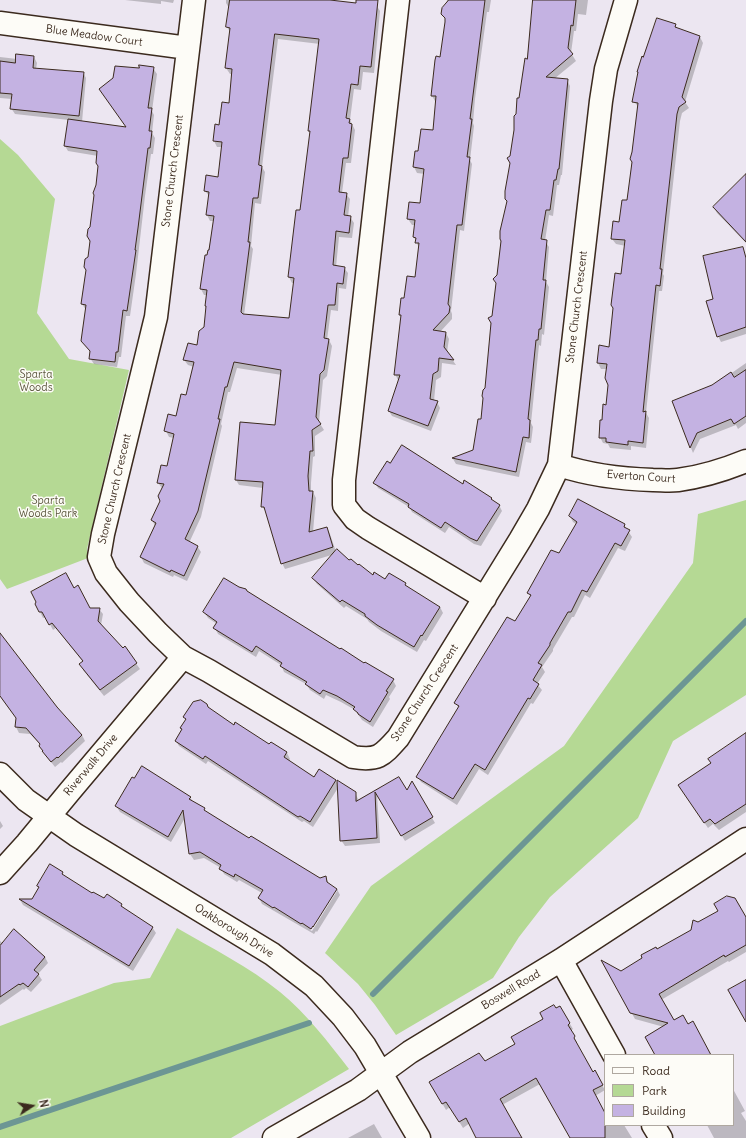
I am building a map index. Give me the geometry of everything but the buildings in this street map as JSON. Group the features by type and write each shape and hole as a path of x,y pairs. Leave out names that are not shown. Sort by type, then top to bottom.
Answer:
{"street":[{"name":"Stone Church Crescent","path":"194,0 156,317 103,534 99,557 106,573 129,602 183,657 353,757 368,760 383,755 398,738 485,598 538,509 559,465 601,101 606,69 626,0"},
{"path":"398,0 345,473 344,505 355,519 368,528 485,598"},
{"name":"Blue Meadow Court","path":"0,23 188,48"},
{"name":"Everton Court","path":"559,465 581,472 637,479 676,481 724,470 746,461"},
{"name":"Riverwalk Drive","path":"0,873 183,657"},
{"name":"Oakborough Drive","path":"0,774 26,800 76,835 272,954 314,986 343,1016 365,1046 419,1138"},
{"name":"Boswell Road","path":"274,1138 358,1090 410,1052 743,848"},
{"path":"561,960 613,1054"},
{"path":"655,1126 661,1138"}],"green space":[{"path":"0,139 18,155 55,199 37,313 69,359 129,370 87,549 88,558 7,589 0,579"},
{"path":"746,500 746,695 673,741 638,818 550,897 519,937 493,978 396,1035 358,984 325,953 371,886 564,746 693,563 698,514"},
{"path":"177,928 243,966 280,992 308,1019 349,1069 231,1138 0,1138 0,1026 114,983 150,978"}],"waterway":[{"path":"373,994 746,621"},
{"path":"0,1127 309,1023"}],"park label":[{"name":"Sparta Woods","path":"36,381"},
{"name":"Sparta Woods Park","path":"48,507"}]}
